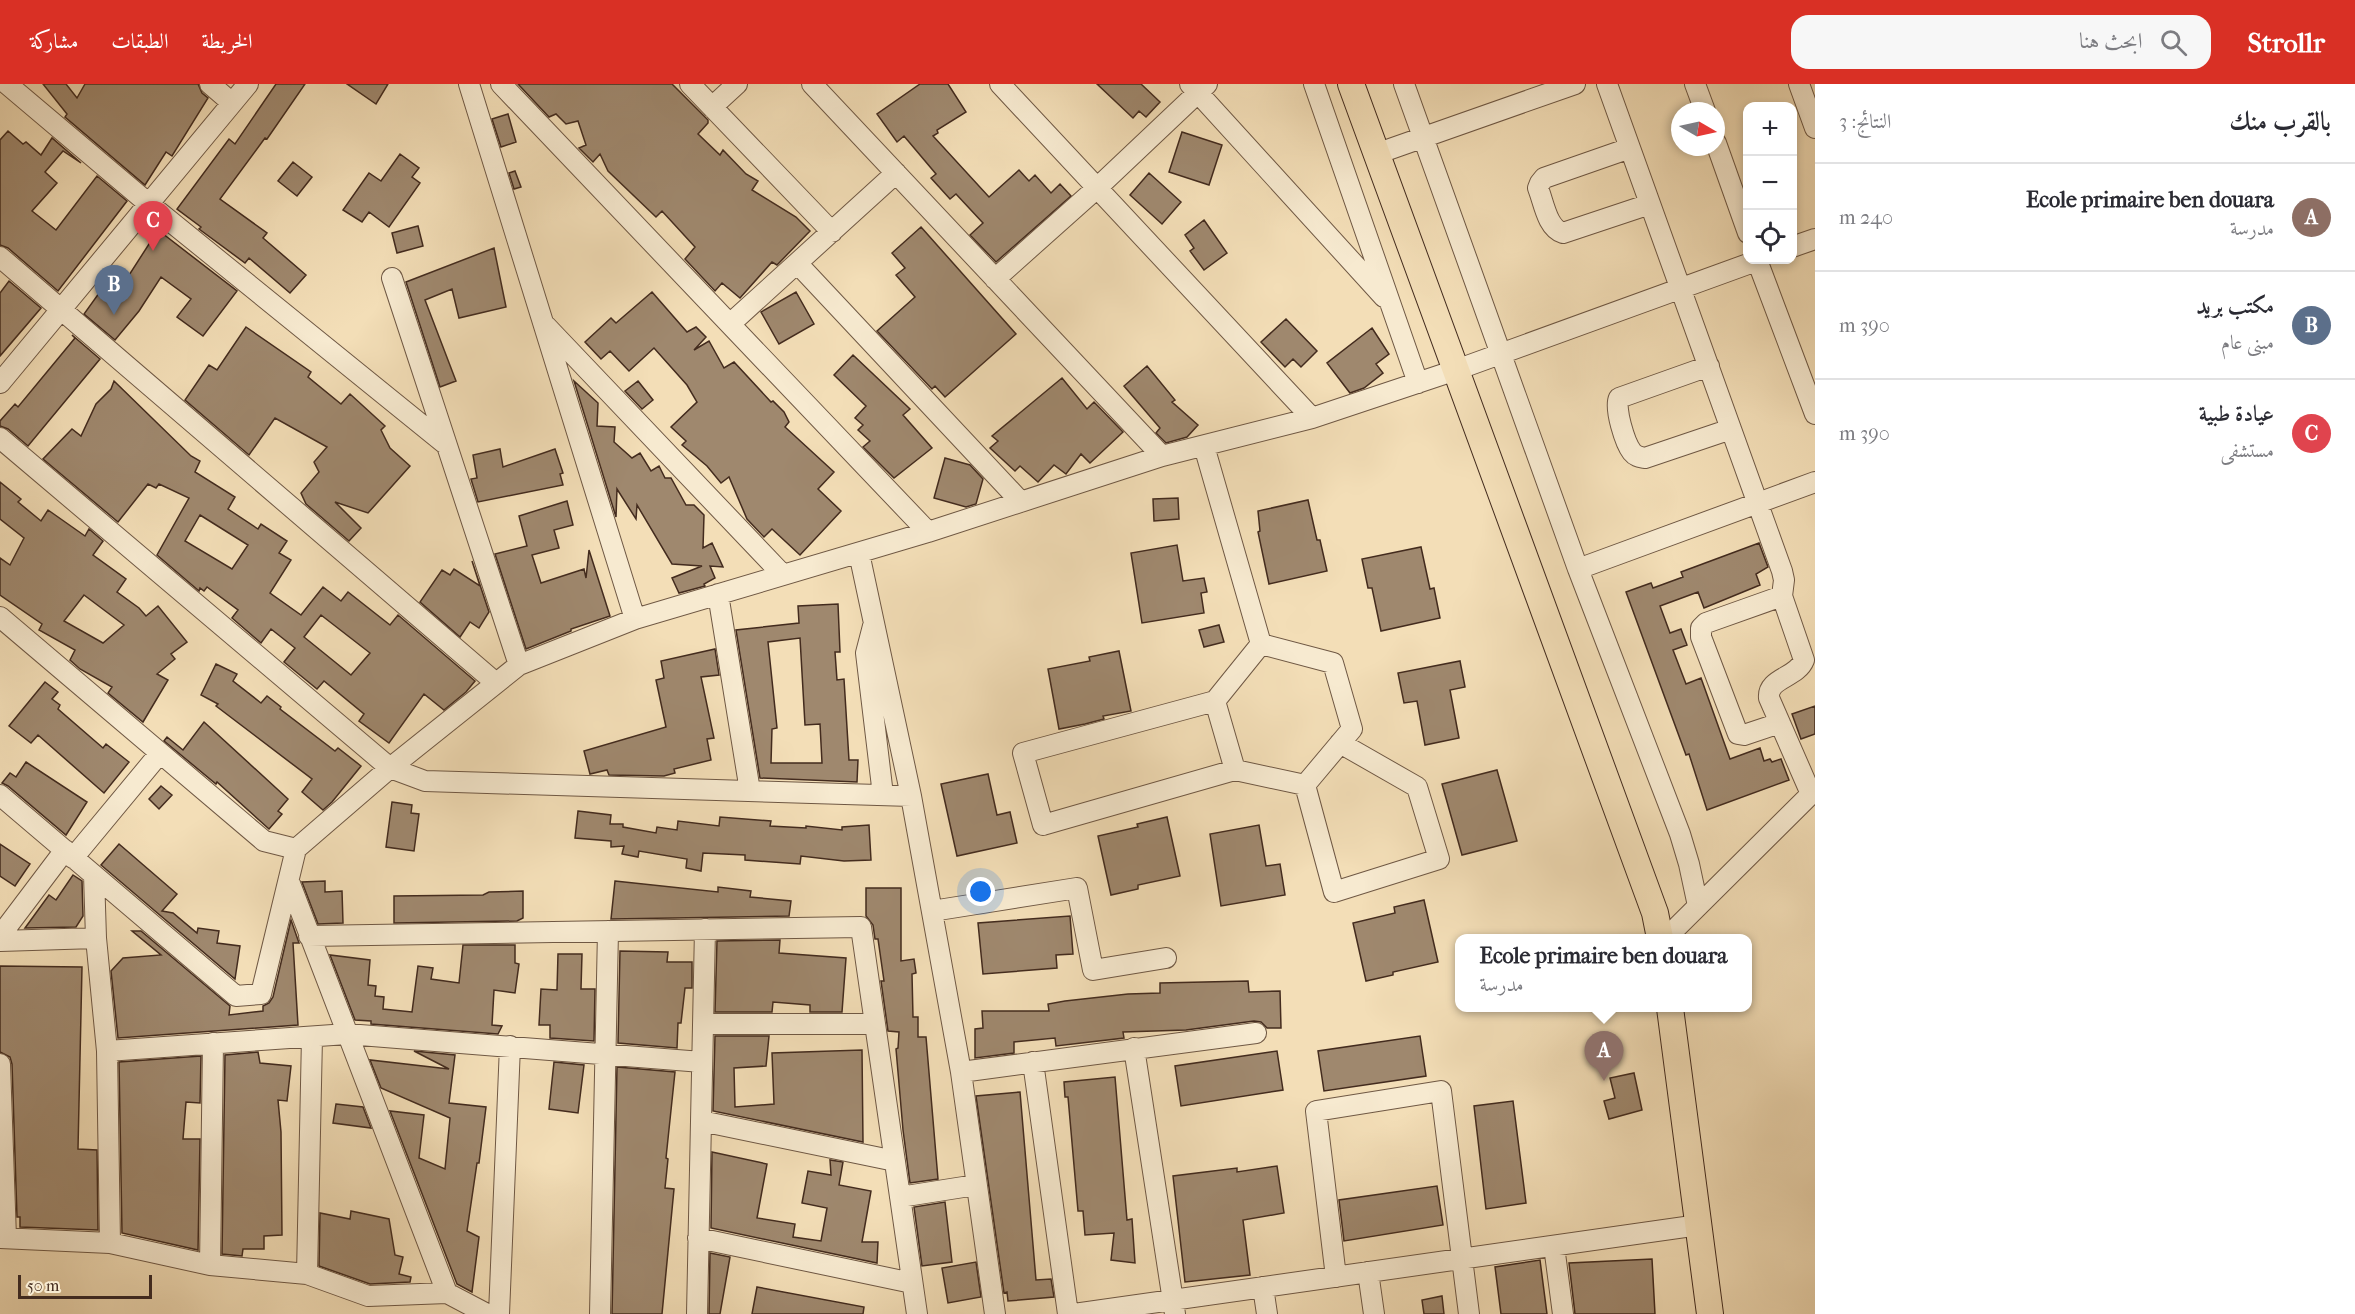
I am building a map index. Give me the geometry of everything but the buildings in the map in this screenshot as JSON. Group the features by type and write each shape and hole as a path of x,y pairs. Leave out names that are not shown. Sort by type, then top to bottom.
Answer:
{"main road":[{"path":"1352,84 1655,913 1659,934"},
{"path":"1671,1012 1710,1314"}],"street":[{"path":"7,84 149,204 444,443"},
{"path":"210,84 232,103"},
{"path":"0,383 248,84"},
{"path":"469,84 635,619"},
{"path":"501,84 928,532"},
{"path":"690,84 832,232"},
{"path":"712,107 737,84"},
{"path":"812,84 1162,456"},
{"path":"1000,84 1312,418"},
{"path":"1314,84 1418,383"},
{"path":"1404,84 1578,569 1680,834 1698,906"},
{"path":"1376,154 1424,139 1546,89 1575,84"},
{"path":"1607,84 1782,571 1784,580 1782,596 1804,660 1796,672 1771,686 1768,691 1780,723 1813,792 1671,934"},
{"path":"1695,84 1702,102"},
{"path":"995,279 1097,188 1198,87 1391,304"},
{"path":"1805,87 1814,123"},
{"path":"1630,148 1544,178 1539,183 1538,189 1552,226 1556,231 1563,233 1650,204"},
{"path":"1721,156 1743,219"},
{"path":"730,324 896,173"},
{"path":"1797,246 1815,239"},
{"path":"0,258 496,684"},
{"path":"797,263 1021,502"},
{"path":"0,795 236,996 261,994 296,849 390,768 519,665 635,619 928,532 1162,456 1312,418 1456,370 1746,264"},
{"path":"1759,264 1815,414"},
{"path":"392,278 444,443 519,665"},
{"path":"542,322 783,575"},
{"path":"1708,366 1619,398 1617,410 1631,452 1637,457 1645,458 1731,429"},
{"path":"0,438 390,768 425,781 911,796"},
{"path":"1204,446 1262,644"},
{"path":"1578,569 1815,482"},
{"path":"859,553 911,796 961,1072 995,1314"},
{"path":"718,594 750,791"},
{"path":"1780,723 1744,735 1738,734 1701,637 1701,628 1706,623 1782,596"},
{"path":"0,617 264,841 296,849"},
{"path":"874,623 866,653 883,795"},
{"path":"1262,644 1215,701 1023,753 1043,825 1235,770 1305,784"},
{"path":"1262,644 1333,663 1352,729 1305,784"},
{"path":"1215,701 1235,770"},
{"path":"1305,784 1334,892 1439,859 1417,787 1340,743"},
{"path":"0,936 69,854 160,753"},
{"path":"94,875 96,938 107,1051 110,1243"},
{"path":"289,880 447,1293"},
{"path":"932,911 1077,888 1093,970 1166,958"},
{"path":"309,936 861,927 916,1314"},
{"path":"697,1314 705,929"},
{"path":"600,1314 608,931"},
{"path":"0,941 96,938"},
{"path":"703,1024 875,1024"},
{"path":"961,1072 1256,1033"},
{"path":"107,1051 347,1034 702,1062"},
{"path":"307,1274 312,1037"},
{"path":"210,1265 213,1044"},
{"path":"499,1314 510,1046"},
{"path":"1134,1048 1174,1307"},
{"path":"1033,1062 1068,1314"},
{"path":"0,1064 3,1238 110,1243 210,1265 307,1274 368,1296 447,1293 487,1314"},
{"path":"1336,1277 1316,1111 1441,1091 1469,1314"},
{"path":"701,1121 895,1161"},
{"path":"900,1197 976,1185"},
{"path":"1074,1314 1174,1307 1263,1287 1699,1225"},
{"path":"698,1239 912,1283"},
{"path":"1554,1246 1563,1314"},
{"path":"1368,1272 1374,1314"},
{"path":"1263,1287 1267,1314"}],"place":[{"name":"عيادة طبية","path":"153,251"},
{"name":"مكتب بريد","path":"114,315"},
{"name":"Ecole primaire ben douara","path":"1604,1081"}]}
